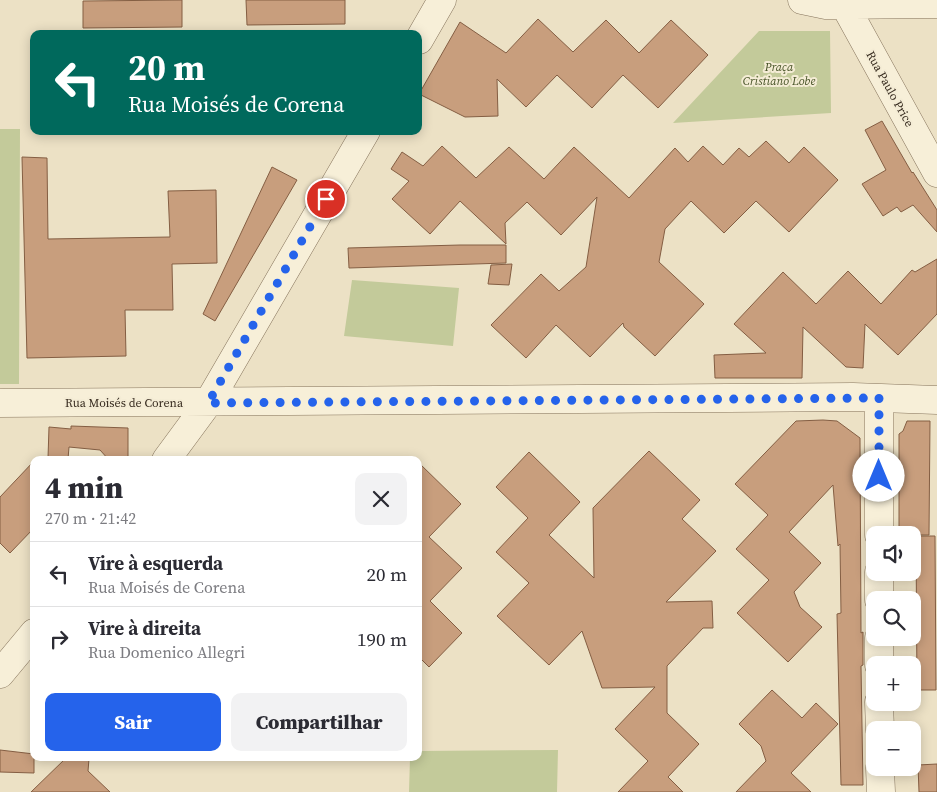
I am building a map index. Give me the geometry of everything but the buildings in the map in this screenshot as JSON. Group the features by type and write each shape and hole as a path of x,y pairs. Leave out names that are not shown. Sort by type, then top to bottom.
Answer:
{"street":[{"path":"422,35 442,0"},
{"path":"802,0 826,4 937,4"},
{"name":"Rua Paulo Price","path":"844,4 937,174"},
{"path":"169,456 208,403 364,135"},
{"path":"879,398 879,526"},
{"name":"Rua Moisés de Corena","path":"0,403 879,398 937,400"},
{"path":"0,674 30,638"},
{"path":"880,776 881,792"}],"green space":[{"name":"Praça Cristiano Lobe","path":"759,31 830,31 831,113 673,123"},
{"path":"0,129 20,129 19,384 0,384"},
{"path":"352,280 459,288 453,346 344,336"},
{"path":"558,750 557,792 409,792 410,761 422,761 422,751"}],"route":[{"path":"326,199 208,403 879,398 879,476"}]}
